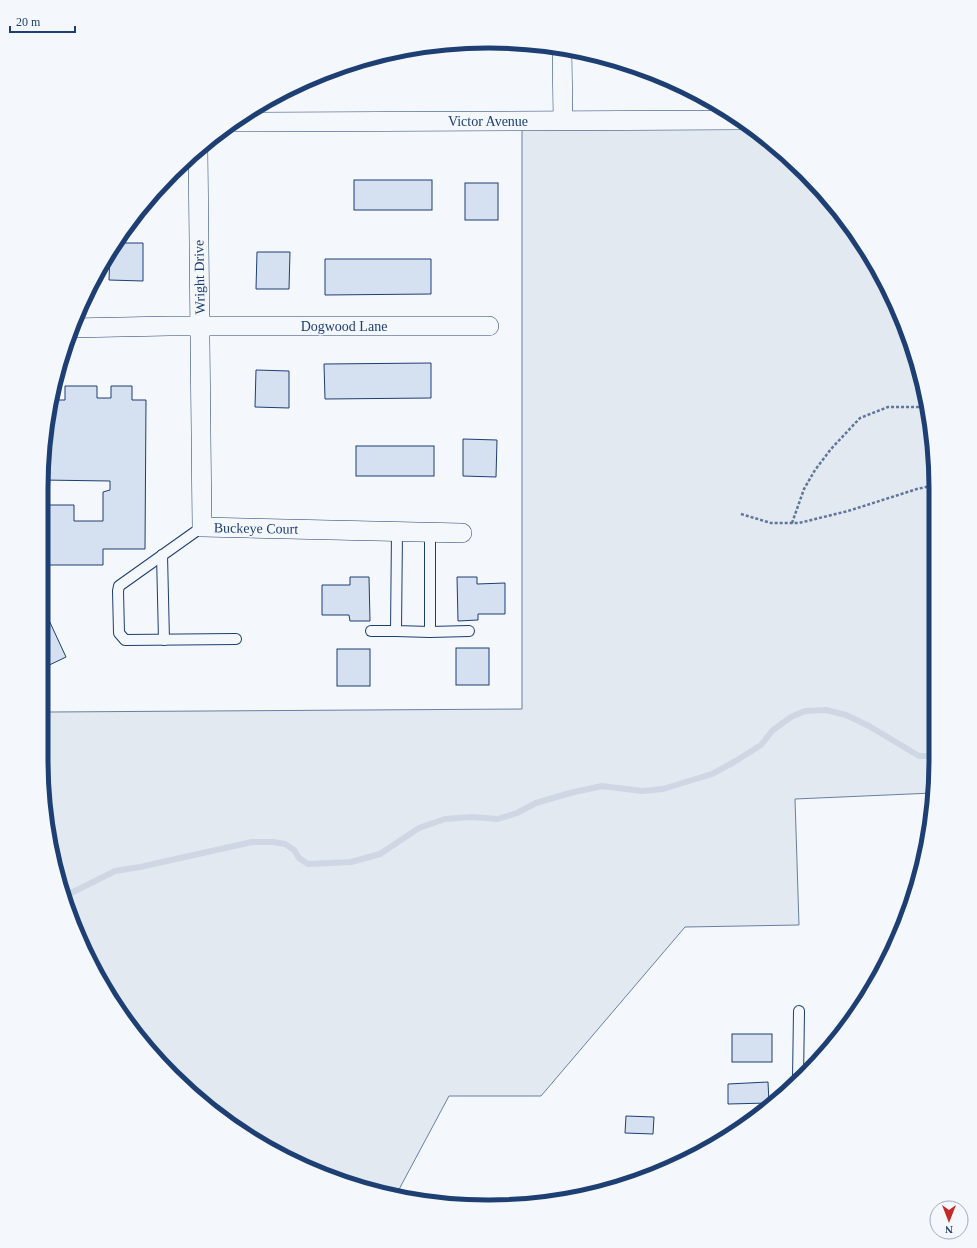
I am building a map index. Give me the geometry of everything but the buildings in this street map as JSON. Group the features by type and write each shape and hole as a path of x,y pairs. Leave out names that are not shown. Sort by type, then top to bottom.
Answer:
{"street":[{"path":"562,54 563,120"},
{"name":"Victor Avenue","path":"244,122 730,120"},
{"name":"Wright Drive","path":"79,328 200,326 198,157"},
{"name":"Dogwood Lane","path":"200,326 489,326"},
{"name":"Buckeye Court","path":"200,326 202,527 462,533"}],"lane":[{"path":"202,527 119,586 119,633 125,640 236,639"},
{"path":"396,531 396,631"},
{"path":"430,532 430,632"},
{"path":"162,555 164,640"},
{"path":"371,631 430,632 469,630"},
{"path":"798,1073 799,1011"}],"path":[{"path":"792,523 804,489 815,470 860,418 888,408 922,407"},
{"path":"741,514 771,523 798,523 848,511 917,489 929,487"}],"shaded area":[{"path":"522,120 730,120 779,157 820,198 838,220 870,268 884,294 906,347 914,374 921,403 925,431 929,488 929,760 927,793 795,799 799,925 685,927 541,1096 449,1096 398,1191 347,1177 294,1155 268,1141 220,1109 198,1091 157,1050 122,1004 93,954 71,901 56,845 49,788 48,713 522,709"}],"waterway":[{"path":"69,894 115,871 140,867 252,842 273,842 285,844 294,850 299,858 308,864 351,862 380,854 419,828 445,819 472,817 498,819 517,813 536,803 570,793 602,786 642,791 663,789 712,774 734,762 761,745 773,730 791,717 805,711 826,710 846,715 869,726 919,756 929,756"}]}
